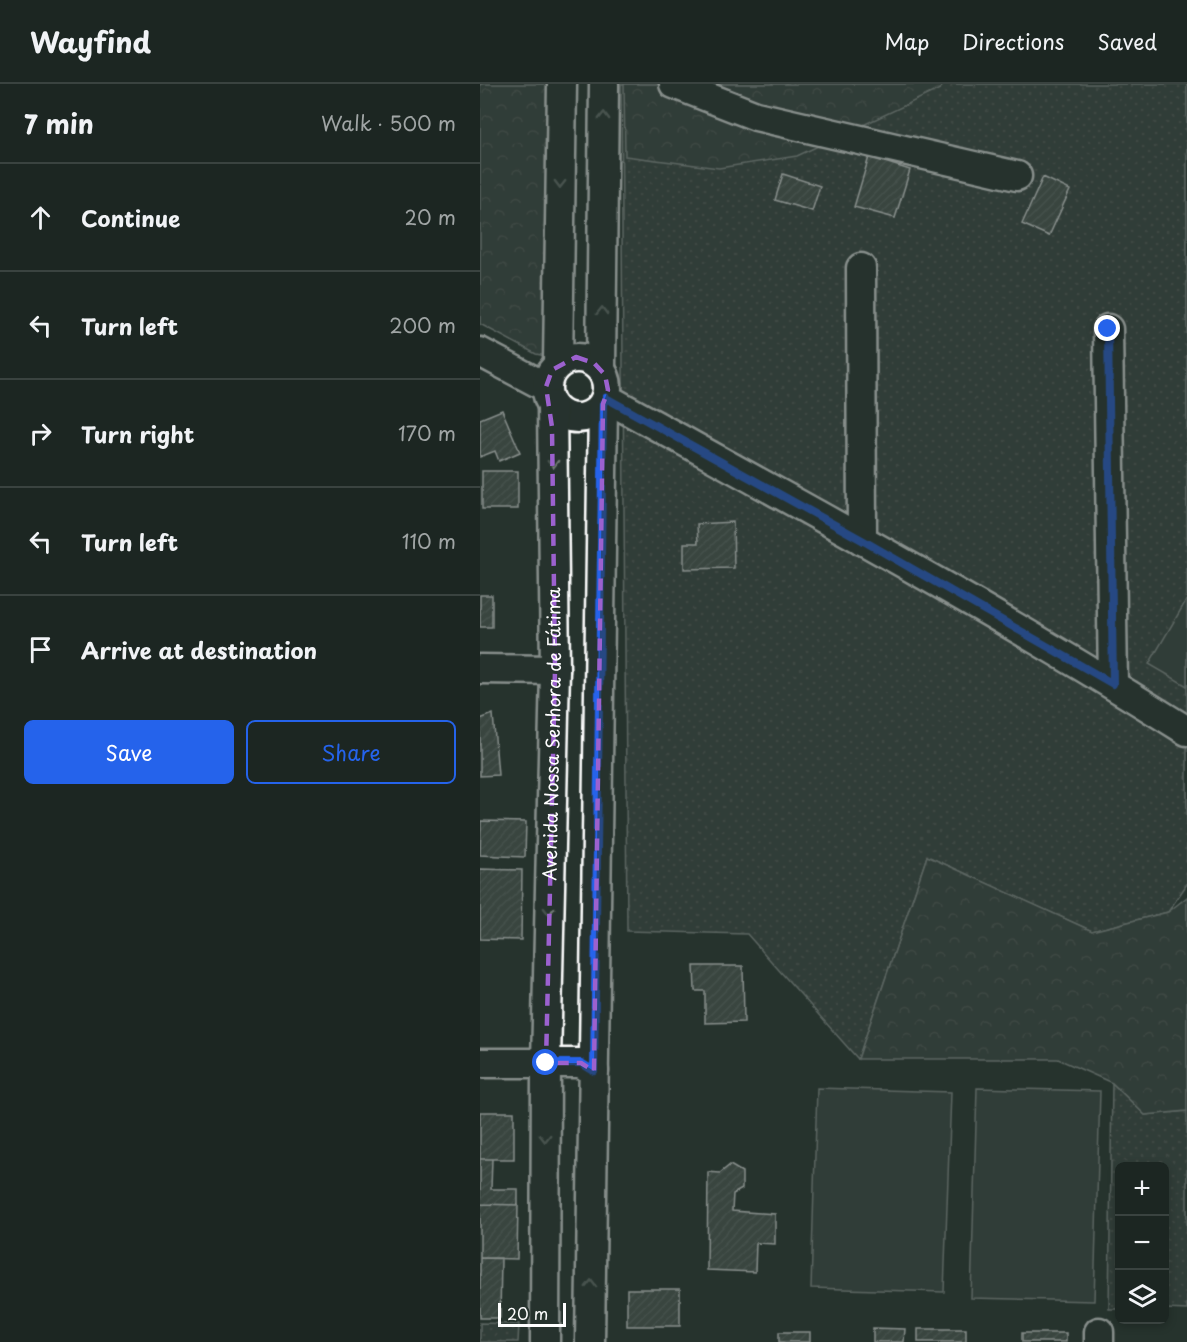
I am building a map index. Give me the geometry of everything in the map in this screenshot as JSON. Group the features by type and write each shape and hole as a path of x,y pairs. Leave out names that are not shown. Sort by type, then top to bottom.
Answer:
{"street":[{"name":"Avenida Nossa Senhora de Fátima","path":"545,1342 546,1071 555,670 552,385 561,84"},
{"path":"591,1342 604,401 607,383 601,369 604,84"},
{"path":"674,84 756,116 1017,176"},
{"path":"861,268 862,540"},
{"path":"1108,329 1113,684"},
{"path":"480,352 552,385 565,416 582,418 597,410 604,401"},
{"path":"552,385 576,357 586,358 601,369"},
{"path":"604,401 862,540 1113,684 1187,731"},
{"path":"480,669 555,670"},
{"path":"480,1063 546,1071"},
{"path":"480,1080 546,1071 581,1063 594,1071"}],"highlighted area":[{"path":"576,357 594,363 605,375 608,390 603,404 594,1071 581,1063 546,1063 555,670 552,427 546,387 552,370"}],"green space":[{"path":"480,84 553,84 546,356 536,354 480,324"},
{"path":"621,84 1187,84 1187,884 1168,912 1092,931 927,856 858,1059 747,934 627,931"},
{"path":"624,84 944,84 940,89 797,156 719,168 625,156"},
{"path":"1187,599 1187,686 1149,664"},
{"path":"927,856 1092,931 1168,912 1187,897 1187,1111 1145,1115 1112,1083 1058,1059 858,1059"},
{"path":"1112,1083 1145,1115 1187,1111 1187,1310 1169,1309 1169,1162 1115,1162 1115,1309 1109,1309"},
{"path":"817,1088 951,1092 944,1292 811,1288"},
{"path":"977,1088 1100,1091 1094,1301 971,1298"},
{"path":"480,1323 519,1324 518,1342 480,1342"}],"building":[{"path":"869,157 910,170 895,218 854,207"},
{"path":"783,174 820,186 812,211 775,200"},
{"path":"1043,177 1070,190 1049,236 1022,224"},
{"path":"502,410 520,452 499,461 495,451 480,457 480,419"},
{"path":"482,471 518,471 518,509 482,509"},
{"path":"733,522 734,568 684,569 684,543 698,543 697,524"},
{"path":"480,595 492,595 492,627 480,627"},
{"path":"493,714 498,775 480,776 480,719"},
{"path":"481,821 526,822 525,857 480,855"},
{"path":"480,869 522,870 521,940 480,939"},
{"path":"694,966 743,966 744,1022 705,1023 705,991 695,991"},
{"path":"480,1112 514,1112 514,1159 480,1159"},
{"path":"480,1159 492,1159 491,1189 518,1189 518,1205 480,1204"},
{"path":"730,1165 742,1172 742,1189 733,1194 732,1211 775,1214 775,1244 756,1243 755,1272 707,1270 708,1172 720,1173"},
{"path":"480,1204 518,1205 517,1259 480,1258"},
{"path":"480,1258 501,1258 500,1318 480,1318"},
{"path":"627,1289 680,1289 680,1326 627,1326"},
{"path":"873,1328 905,1329 904,1342 873,1342"},
{"path":"918,1329 966,1329 966,1342 918,1342"},
{"path":"779,1332 810,1332 810,1342 779,1342"},
{"path":"1022,1333 1066,1333 1066,1342 1022,1342"}],"route":[{"path":"546,1063 581,1063 594,1071 603,404 606,398 862,540 1113,684 1108,329"}]}
